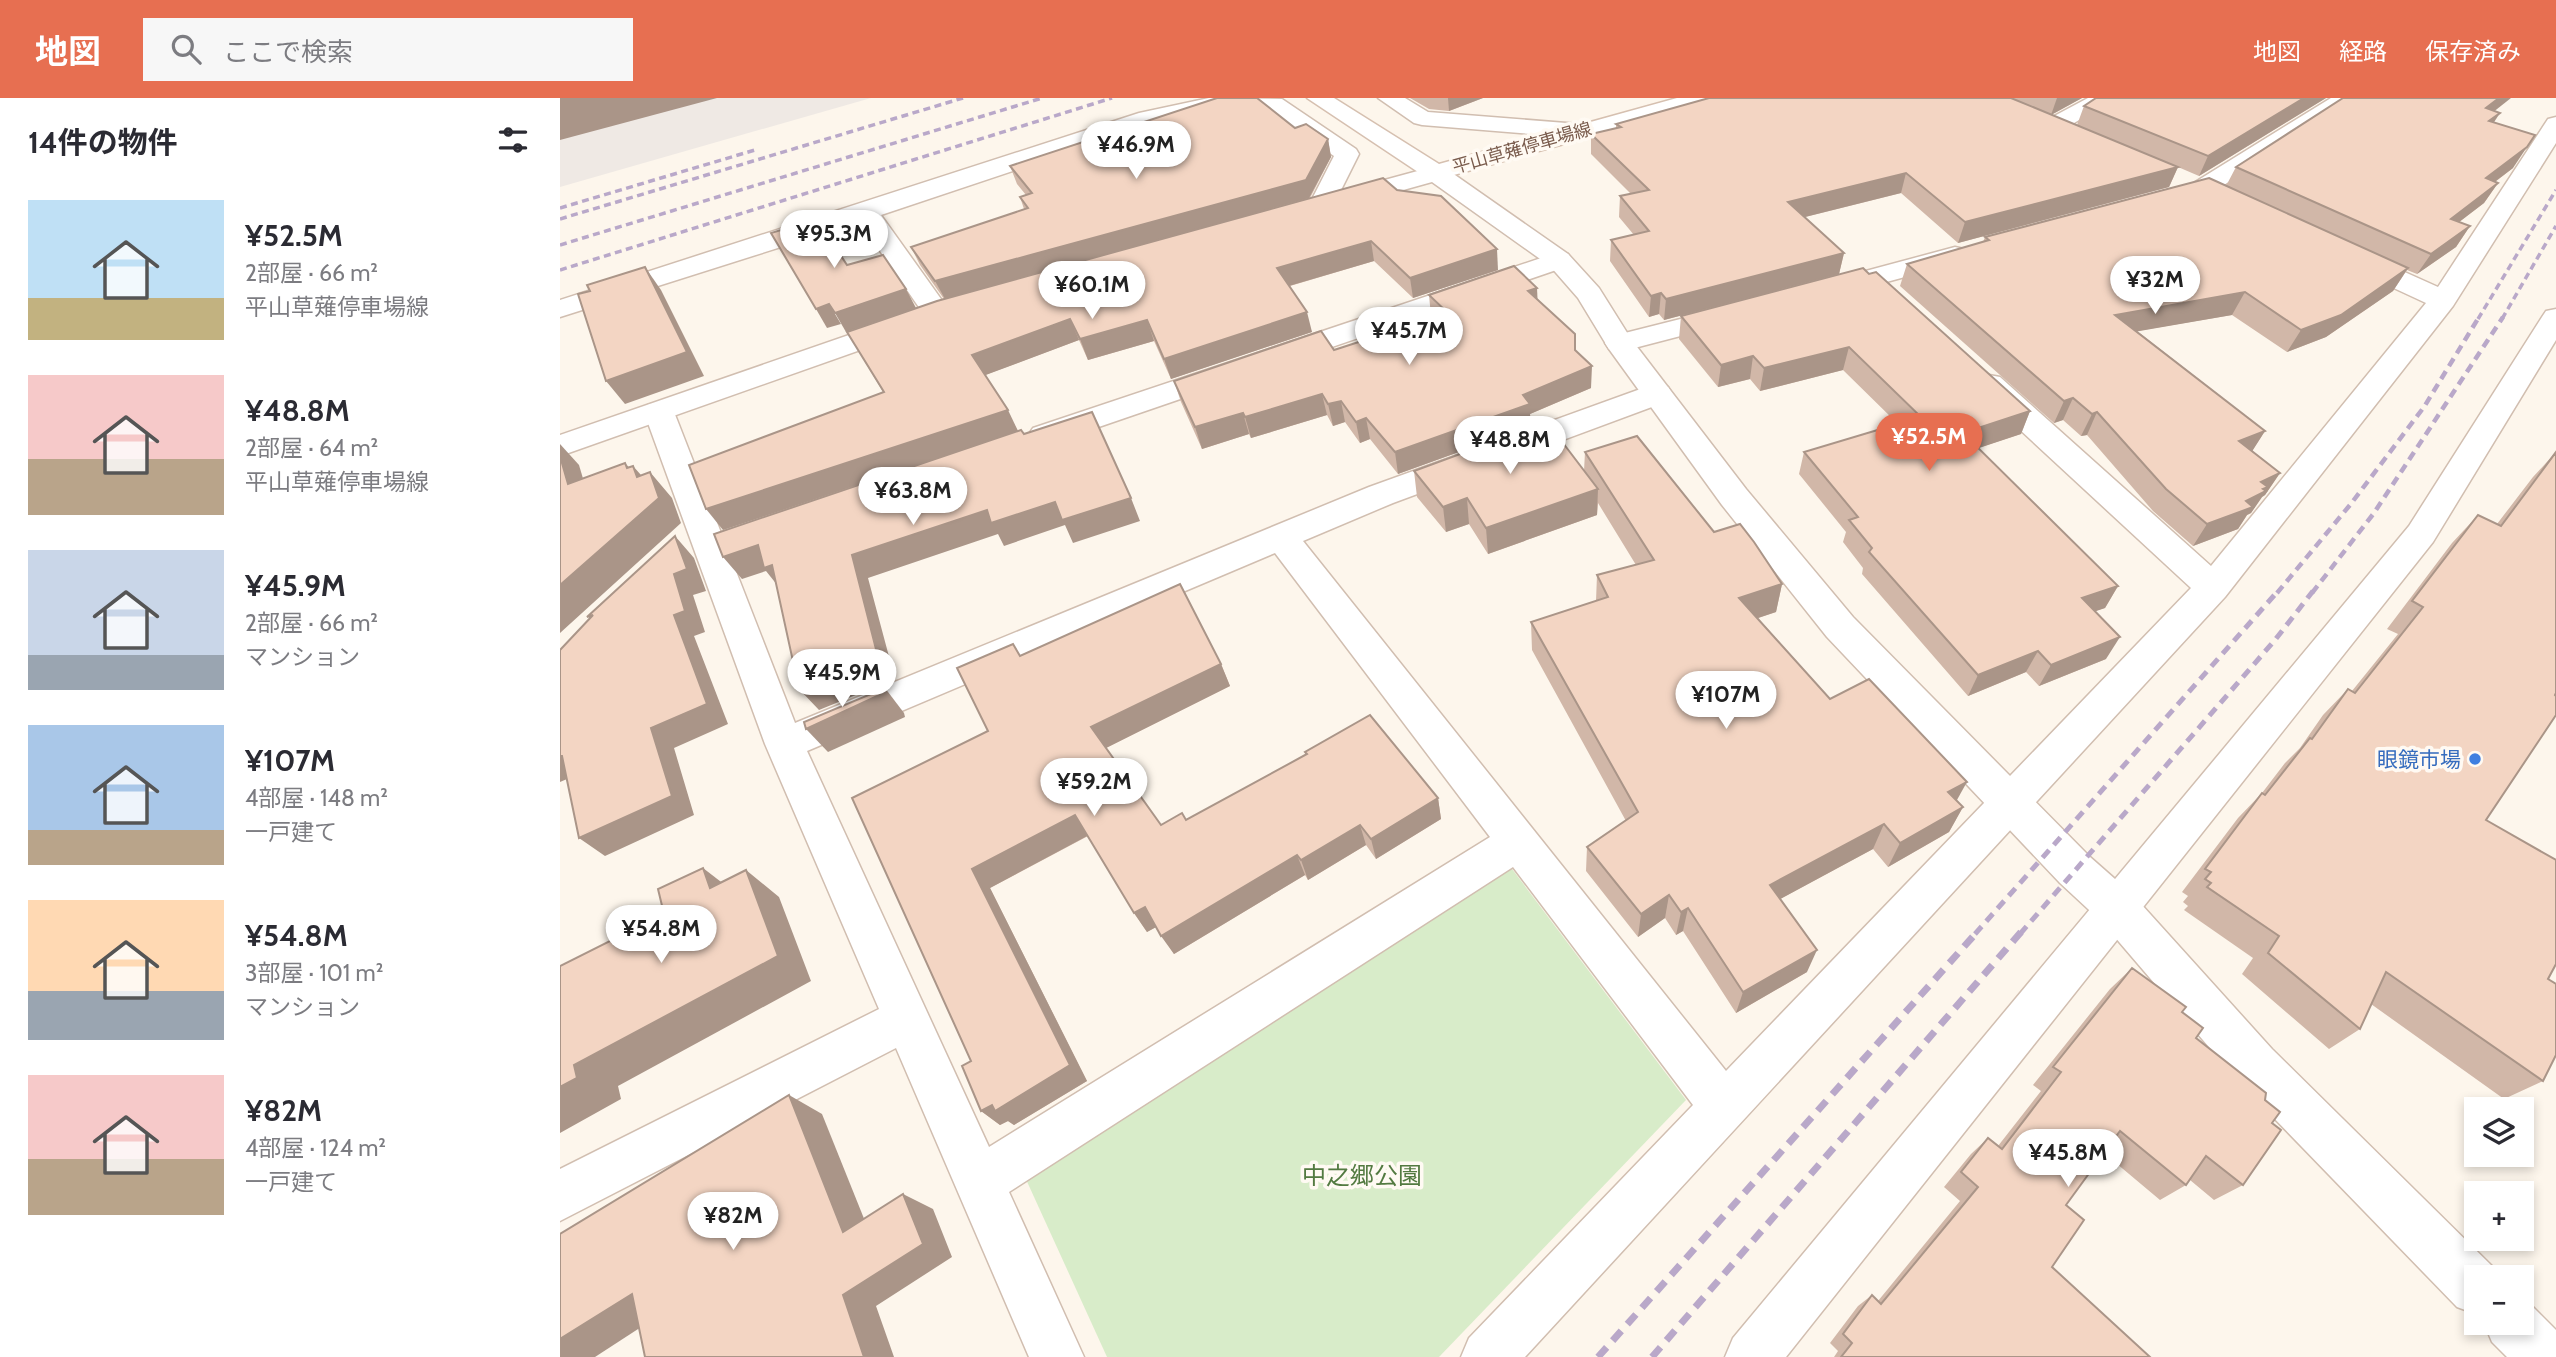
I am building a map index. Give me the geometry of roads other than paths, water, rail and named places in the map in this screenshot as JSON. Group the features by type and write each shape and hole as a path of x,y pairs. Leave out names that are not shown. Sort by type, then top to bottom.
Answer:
{"street":[{"name":"平山草薙停車場線","path":"1318,98 1436,173 1702,98"},
{"path":"1389,98 1422,118 1579,131"},
{"path":"2076,137 2040,122 2105,98"},
{"path":"2135,206 2201,189 2347,98"},
{"path":"560,309 866,212 1147,118 1222,102 1274,104 1347,154 1309,209 1436,173 1559,260 1589,294 1619,343 1734,498 1840,627 2075,870 2117,908 2255,1065 2464,1276"},
{"path":"1488,1357 2213,588 2442,300 2556,124"},
{"path":"2164,173 2227,200"},
{"path":"560,446 950,309 866,212"},
{"path":"2328,247 2442,300"},
{"path":"1805,295 1882,287 1977,249"},
{"path":"1016,445 1559,260"},
{"path":"1619,343 1752,309"},
{"path":"1752,1357 2421,534 2551,338"},
{"path":"1965,362 2213,588"},
{"path":"783,744 1381,495 1657,394"},
{"path":"659,412 783,744 1057,1357"},
{"path":"1281,536 1724,1107"},
{"path":"979,1182 1518,842"},
{"path":"560,1196 906,1019"},
{"path":"2523,1335 2545,1357"}],"railway":[{"path":"560,219 963,98"},
{"path":"560,245 1042,98"},
{"path":"560,270 1112,98"},
{"path":"560,208 755,150"},
{"path":"2478,319 2556,190"},
{"path":"2502,319 2556,226"},
{"path":"2277,593 2350,505 2424,407 2479,317"},
{"path":"2312,593 2374,513 2503,317"},
{"path":"1975,934 2278,591"},
{"path":"2020,934 2275,640 2313,591"},
{"path":"1598,1357 1977,932"},
{"path":"1652,1357 2021,932"}],"place":[{"name":"眼鏡市場","path":"2475,759"}],"park label":[{"name":"中之郷公園","path":"1362,1175"}]}
